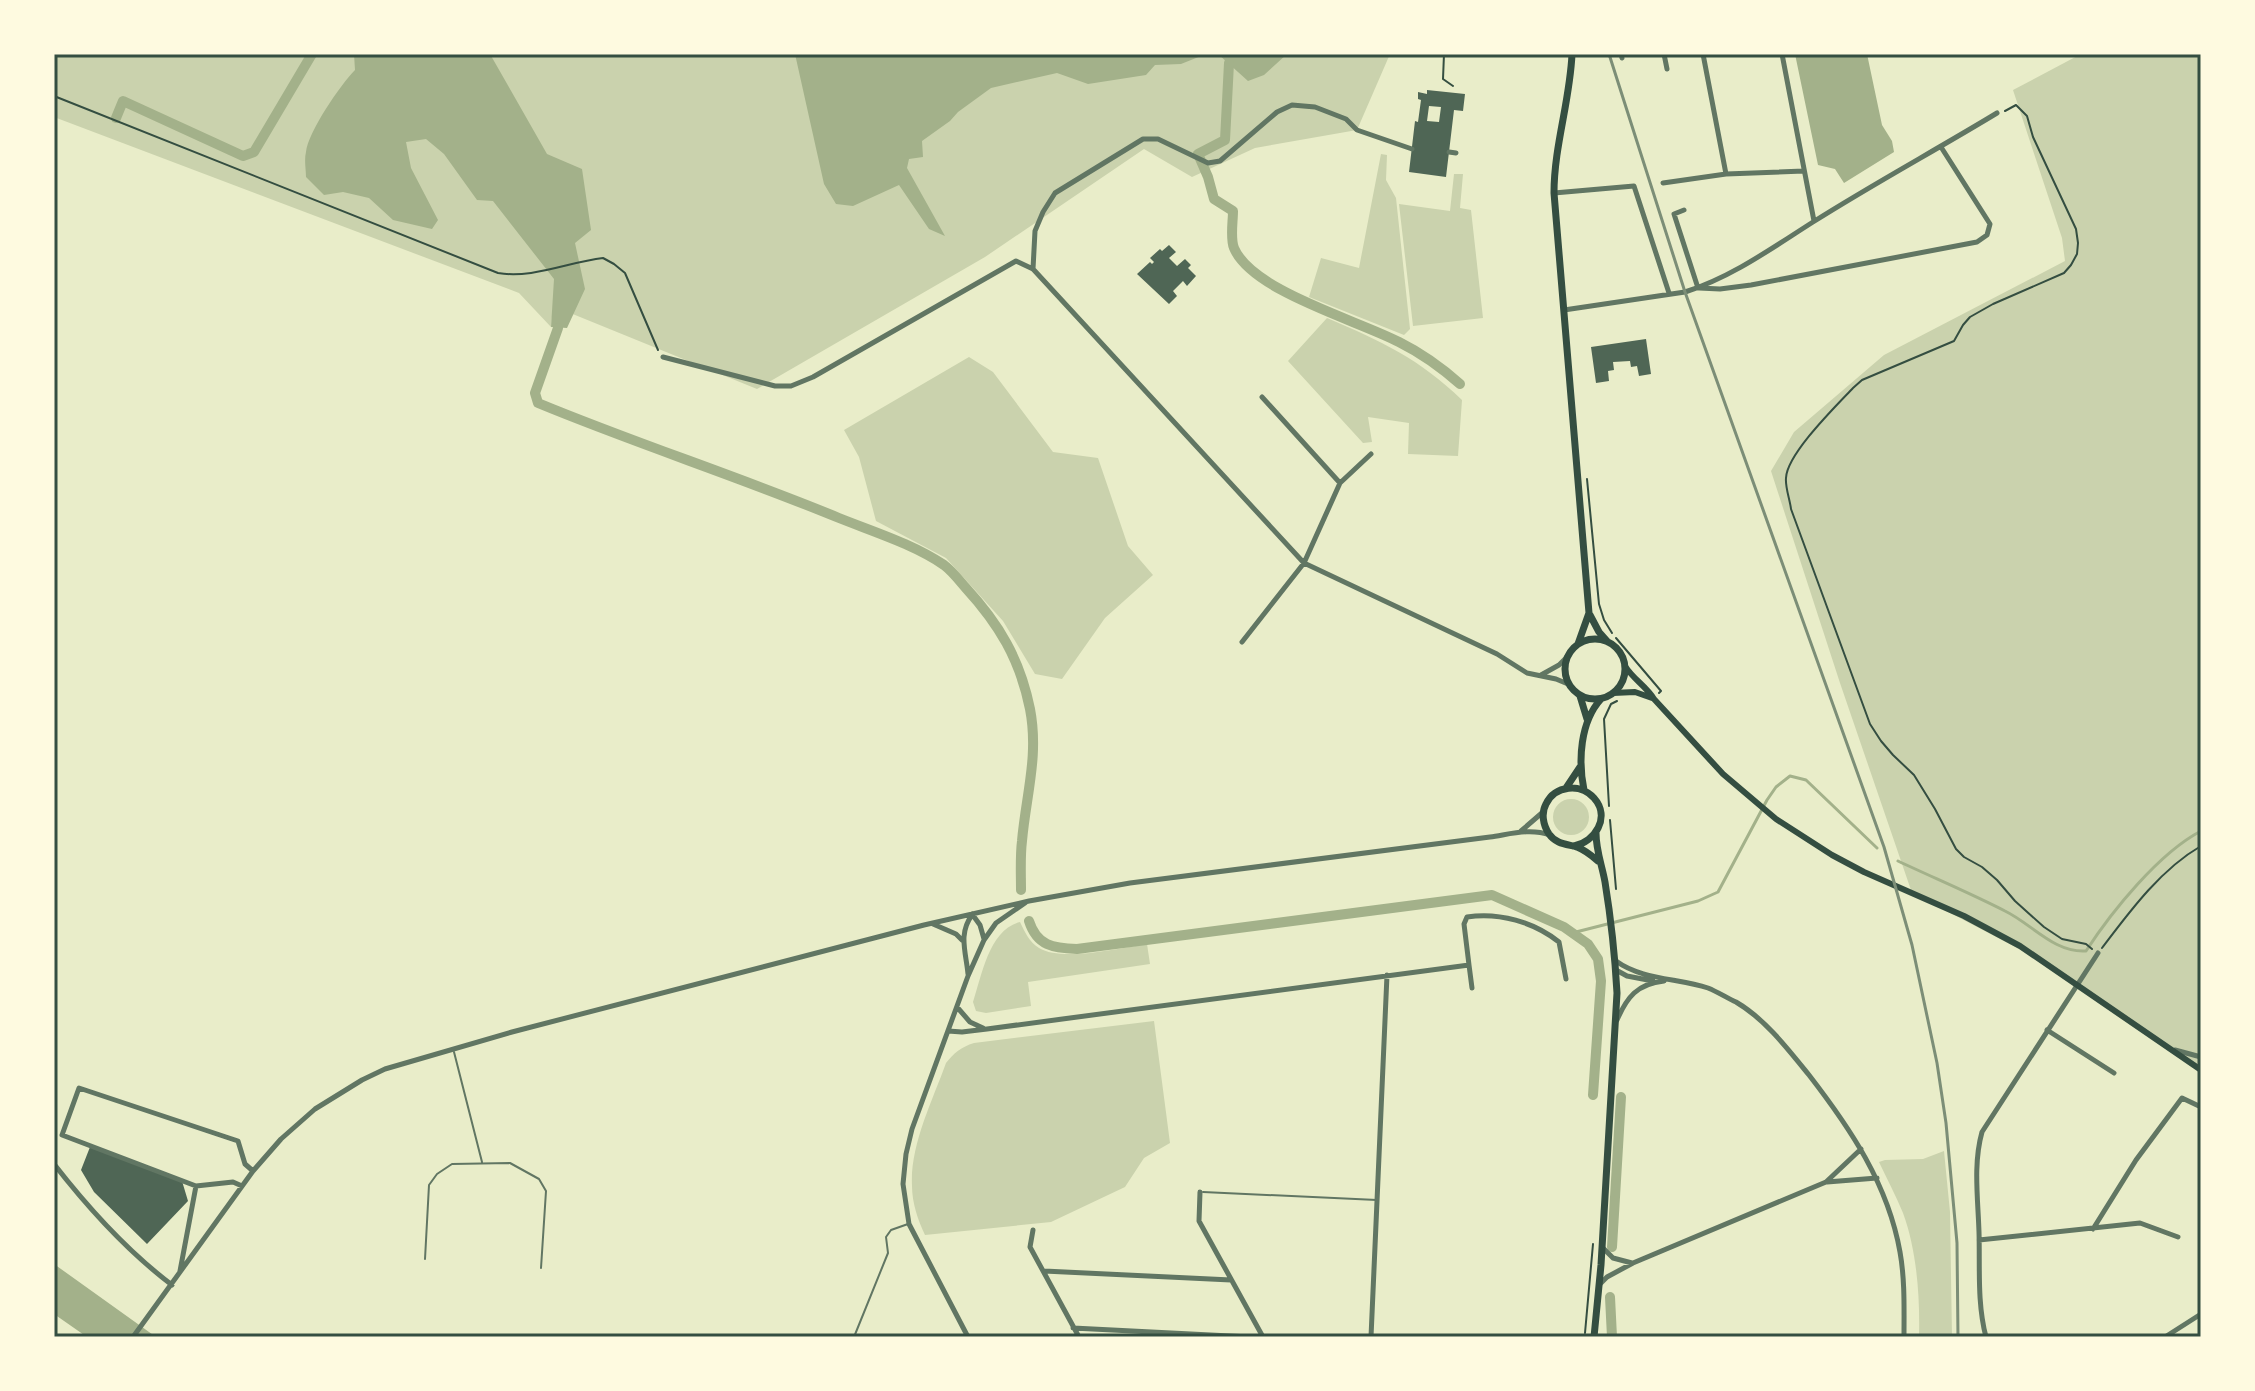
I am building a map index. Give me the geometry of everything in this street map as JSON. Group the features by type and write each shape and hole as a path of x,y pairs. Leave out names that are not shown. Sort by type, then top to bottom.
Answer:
{"main road":[{"path":"1572,54 1554,193 1589,613 1599,632 1616,648 1633,676 1723,774 1773,817 1854,867 1964,916 2020,946 2201,1070"},
{"path":"1578,644 1589,613"},
{"path":"1584,790 1581,765 1587,719 1580,696 1568,684 1564,668 1566,658 1578,644 1597,639 1608,642"},
{"path":"1613,693 1623,680 1625,666"},
{"path":"1580,696 1601,699 1613,693 1635,692 1654,699"},
{"path":"1587,719 1601,699"},
{"path":"1581,765 1566,788 1546,803 1544,823 1556,841 1584,850 1600,863"},
{"path":"1566,788 1584,790 1600,807 1596,846 1616,966 1617,1020 1594,1337"},
{"path":"1574,846 1596,833"}],"street":[{"path":"1664,54 1667,69"},
{"path":"1703,54 1726,174"},
{"path":"1782,54 1814,221"},
{"path":"1033,269 1035,231 1055,193 1143,139 1158,139 1208,163 1220,161 1277,112 1292,105 1315,107 1346,119 1357,130 1412,149"},
{"path":"1563,310 1698,288 1756,260 1814,221 1997,113"},
{"path":"1698,288 1751,285 1977,242 1987,235 1990,224 1941,147"},
{"path":"1663,183 1726,174 1804,171"},
{"path":"1554,193 1634,186 1669,293"},
{"path":"1684,210 1674,214 1698,288"},
{"path":"663,357 775,386 791,386 813,377 1016,261 1033,269 1304,563 1497,654 1527,673 1568,684"},
{"path":"1262,397 1340,483"},
{"path":"1242,642 1304,563 1340,483 1371,454"},
{"path":"1540,675 1566,658"},
{"path":"1521,831 1544,811"},
{"path":"133,1337 253,1171 281,1139 315,1109 385,1069 453,1048 932,923 1029,901 1130,883 1521,831 1550,835"},
{"path":"967,1336 909,1224 903,1184 906,1154 912,1129 984,940 996,923 1029,901"},
{"path":"962,940 972,914"},
{"path":"972,914 984,940"},
{"path":"1472,988 1464,924 1467,917 1496,915 1510,918 1559,942 1566,979"},
{"path":"932,923 962,940 968,976"},
{"path":"1986,1337 1981,1319 1977,1156 1982,1132 2098,953"},
{"path":"948,1031 987,1029 1469,965"},
{"path":"1616,966 1710,989 1740,1005 1768,1027 1823,1093 1861,1149 1877,1178 1889,1211 1900,1252 1905,1300 1904,1337"},
{"path":"1616,966 1627,976 1658,981"},
{"path":"1371,1337 1387,975"},
{"path":"1617,1020 1631,994 1644,985 1669,980"},
{"path":"957,1006 970,1022 987,1029"},
{"path":"2047,1030 2114,1073"},
{"path":"2170,1049 2201,1057"},
{"path":"242,1186 233,1182 196,1186 62,1135 79,1088 238,1141 245,1164 253,1171"},
{"path":"2093,1229 2136,1160 2182,1098 2201,1107"},
{"path":"1826,1182 1861,1149"},
{"path":"54,1164 114,1235 172,1285"},
{"path":"1599,1285 1633,1263 1826,1182 1877,1178"},
{"path":"179,1275 196,1186"},
{"path":"1200,1192 1199,1221 1263,1337"},
{"path":"1979,1240 2140,1223 2178,1237"},
{"path":"1033,1230 1030,1247 1079,1337"},
{"path":"1602,1247 1613,1258 1633,1263"},
{"path":"1044,1271 1231,1280"},
{"path":"2165,1337 2201,1314"},
{"path":"1073,1328 1250,1337"}],"lane":[{"path":"453,1048 483,1164"},
{"path":"425,1259 429,1185 437,1174 452,1164 510,1163 539,1179 546,1191 541,1268"},
{"path":"1200,1192 1378,1200"},
{"path":"854,1337 888,1253 886,1237 891,1230 909,1224"}],"path":[{"path":"1444,54 1443,79 1453,86"},
{"path":"54,96 498,273 529,273 603,258 625,273 655,347 663,357"},
{"path":"1997,113 2016,105 2027,116 2033,137 2076,229 2078,243 2075,259 2064,273 1970,317 1954,341 1862,380 1803,444 1785,479 1791,509 1870,724 1893,755 1914,775 1956,849 1997,880 2044,927 2062,939 2086,944"},
{"path":"1586,472 1599,604 1613,634 1661,691 1654,699"},
{"path":"1616,892 1604,719 1611,704 1625,697"},
{"path":"2098,953 2148,891 2201,846"}],"shaded area":[{"path":"54,54 1390,54 1357,130 1255,148 1192,177 1144,149 985,257 757,389 553,306 551,327 519,293 54,117"},
{"path":"354,54 490,54 547,154 582,169 591,230 575,243 585,289 567,328 551,327 554,279 493,201 477,200 444,154 426,139 406,142 411,168 438,220 432,229 393,220 369,198 343,192 324,195 306,177 308,143 326,109 355,70"},
{"path":"795,54 1206,54 1181,64 1155,65 1146,75 1088,84 1057,73 991,88 922,141 923,157 909,159 907,168 945,236 929,229 899,185 853,206 836,204 824,184"},
{"path":"1218,54 1287,54 1264,75 1248,81"},
{"path":"1795,54 1867,54 1882,125 1892,141 1894,152 1844,183 1835,169 1818,165"},
{"path":"2081,54 2201,54 2201,1070 2042,961 1912,893 1771,471 1794,432 1884,355 2065,261 2062,238 2013,90"},
{"path":"1381,154 1387,155 1386,180 1396,198 1410,329 1404,335 1309,297 1321,258 1359,268"},
{"path":"1454,174 1463,174 1460,208 1471,210 1483,318 1413,326 1399,204 1450,211"},
{"path":"1327,318 1399,352 1431,373 1462,400 1458,456 1408,454 1409,423 1368,417 1372,442 1363,443 1288,361"},
{"path":"969,357 993,372 1053,452 1098,458 1128,546 1153,575 1105,618 1062,679 1035,674 1003,621 946,558 876,521 859,457 844,430"},
{"path":"1571,799 1584,804 1589,817 1584,830 1571,835 1558,830 1553,817 1558,804"},
{"path":"1020,922 1033,943 1049,952 1092,953 1147,944 1150,964 1028,982 1031,1006 986,1013 976,1011 973,1002 988,955 1001,934"},
{"path":"1154,1021 1170,1143 1144,1158 1125,1187 1051,1222 925,1235 913,1199 914,1155 946,1063 955,1053 974,1043"},
{"path":"1944,1151 1950,1212 1952,1337 1919,1337 1918,1290 1912,1243 1903,1213 1879,1162 1923,1159"},
{"path":"54,1264 156,1337 87,1337 54,1314"}],"building":[{"path":"1427,90 1465,94 1463,111 1454,110 1446,177 1409,172 1415,121 1418,122 1421,100 1418,99 1418,92 1427,94","holes":["1429,106 1441,107 1439,122 1427,121"]},
{"path":"1169,245 1176,252 1169,258 1177,266 1185,259 1196,276 1187,286 1183,281 1173,291 1177,296 1169,304 1137,274 1154,262 1150,258"},
{"path":"1646,339 1651,374 1639,376 1637,366 1631,367 1630,361 1613,362 1614,370 1608,371 1609,381 1596,383 1591,347"},
{"path":"90,1147 182,1181 188,1201 147,1244 94,1192 81,1170"}],"waterway":[{"path":"116,118 123,101 243,156 254,152 312,54"},
{"path":"1229,63 1225,140 1198,154 1214,199 1233,211 1234,248 1261,278 1308,303 1407,346 1460,384"},
{"path":"558,328 535,393 538,403 906,545 944,565 977,601 1014,658 1030,709 1033,743 1021,847 1021,890"},
{"path":"1572,933 1698,901 1718,892 1767,800 1776,787 1790,776 1806,780 1877,848"},
{"path":"1898,861 2005,911 2053,943 2086,951 2109,918 2153,868 2201,831"},
{"path":"1029,921 1041,941 1060,948 1077,949 1492,895 1564,927 1588,944 1598,959 1601,981 1593,1095"},
{"path":"1612,1247 1621,1097"},
{"path":"1610,1297 1612,1337"}],"railway":[{"path":"1609,54 1685,292 1884,847 1912,945 1937,1063 1946,1123 1957,1243 1958,1337"}]}
